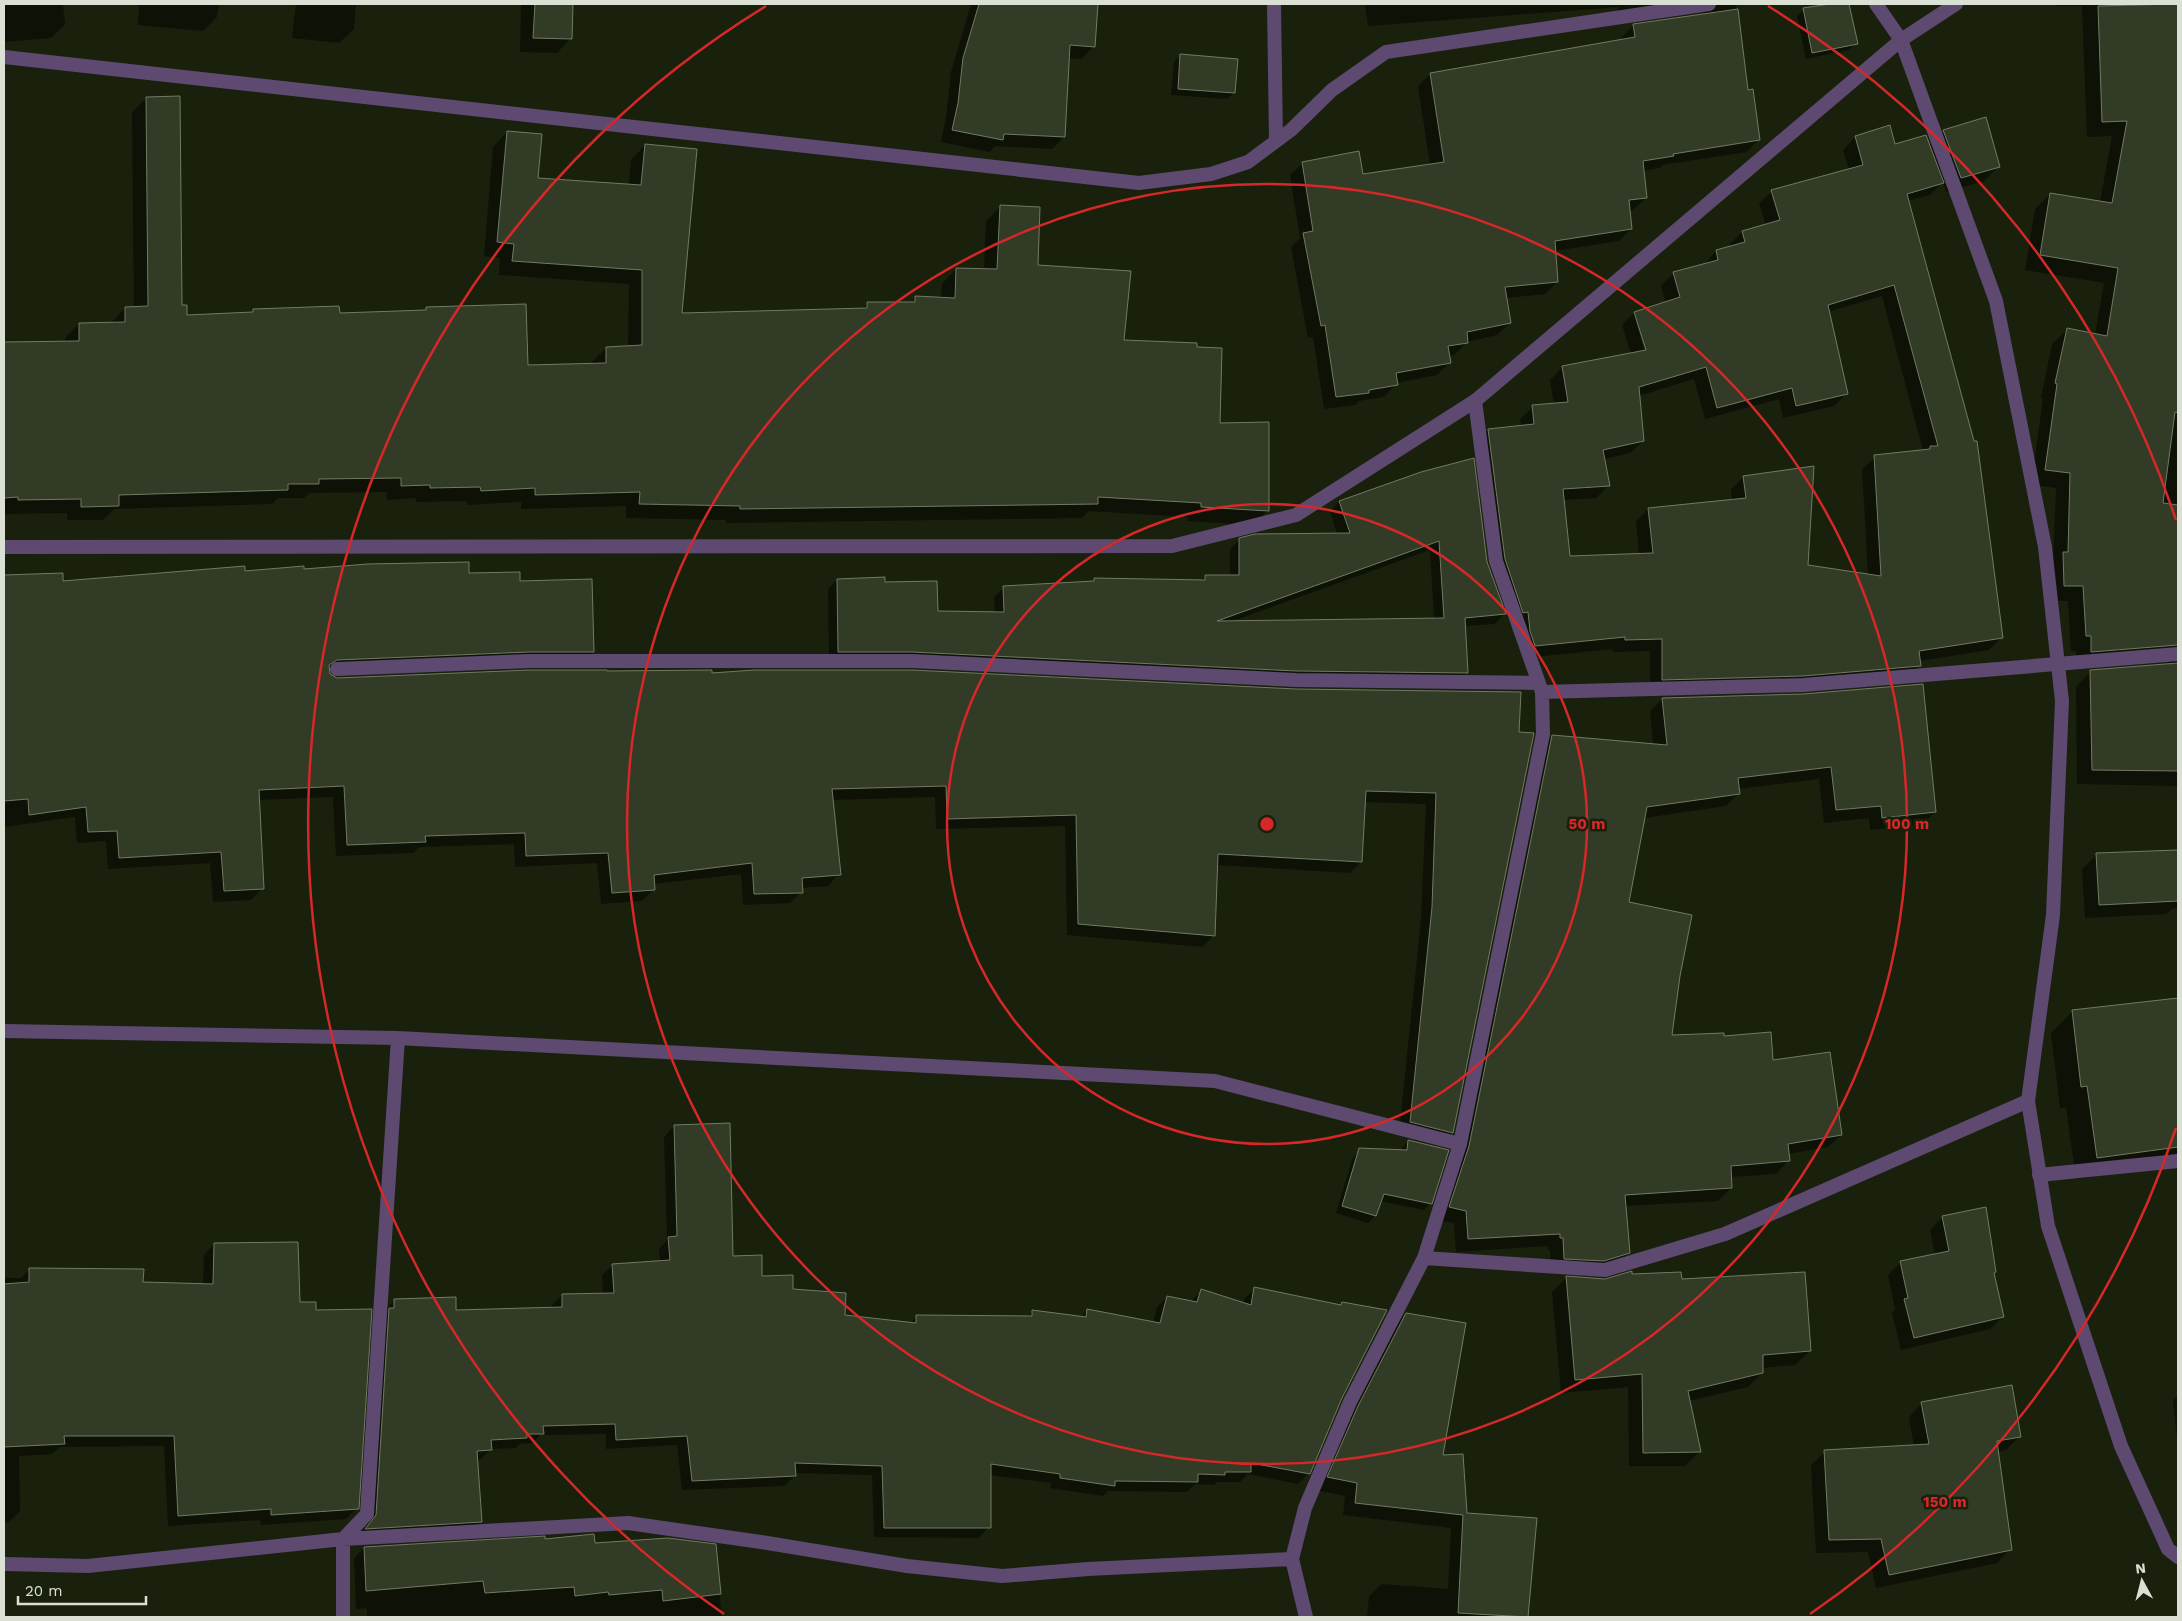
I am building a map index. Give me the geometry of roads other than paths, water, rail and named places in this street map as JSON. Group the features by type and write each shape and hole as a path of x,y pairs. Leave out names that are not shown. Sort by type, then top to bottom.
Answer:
{"street":[{"path":"1274,4 1276,141"},
{"path":"4,57 1139,183 1211,174 1248,162 1291,130 1332,90 1386,52 1709,4"},
{"path":"1876,4 1901,40 1996,301 2045,547 2062,701 2053,915 2028,1102 2048,1226 2121,1446 2168,1549 2178,1557"},
{"path":"4,547 1172,546 1296,515 1475,401 1901,40 1956,4"},
{"path":"1306,1617 1292,1558 1305,1508 1350,1402 1424,1258 1460,1144 1544,734 1541,687 1496,561 1475,401"},
{"path":"337,669 529,661 912,661 1296,680 1541,687 1803,685 2178,654"},
{"path":"4,1031 398,1038 1215,1081 1460,1144"},
{"path":"343,1617 343,1539 367,1514 398,1038"},
{"path":"1424,1258 1605,1270 1725,1234 2028,1102"},
{"path":"2039,1175 2178,1161"},
{"path":"4,1564 88,1566 343,1539 628,1523 907,1566 1002,1576 1088,1568 1292,1558"}]}
